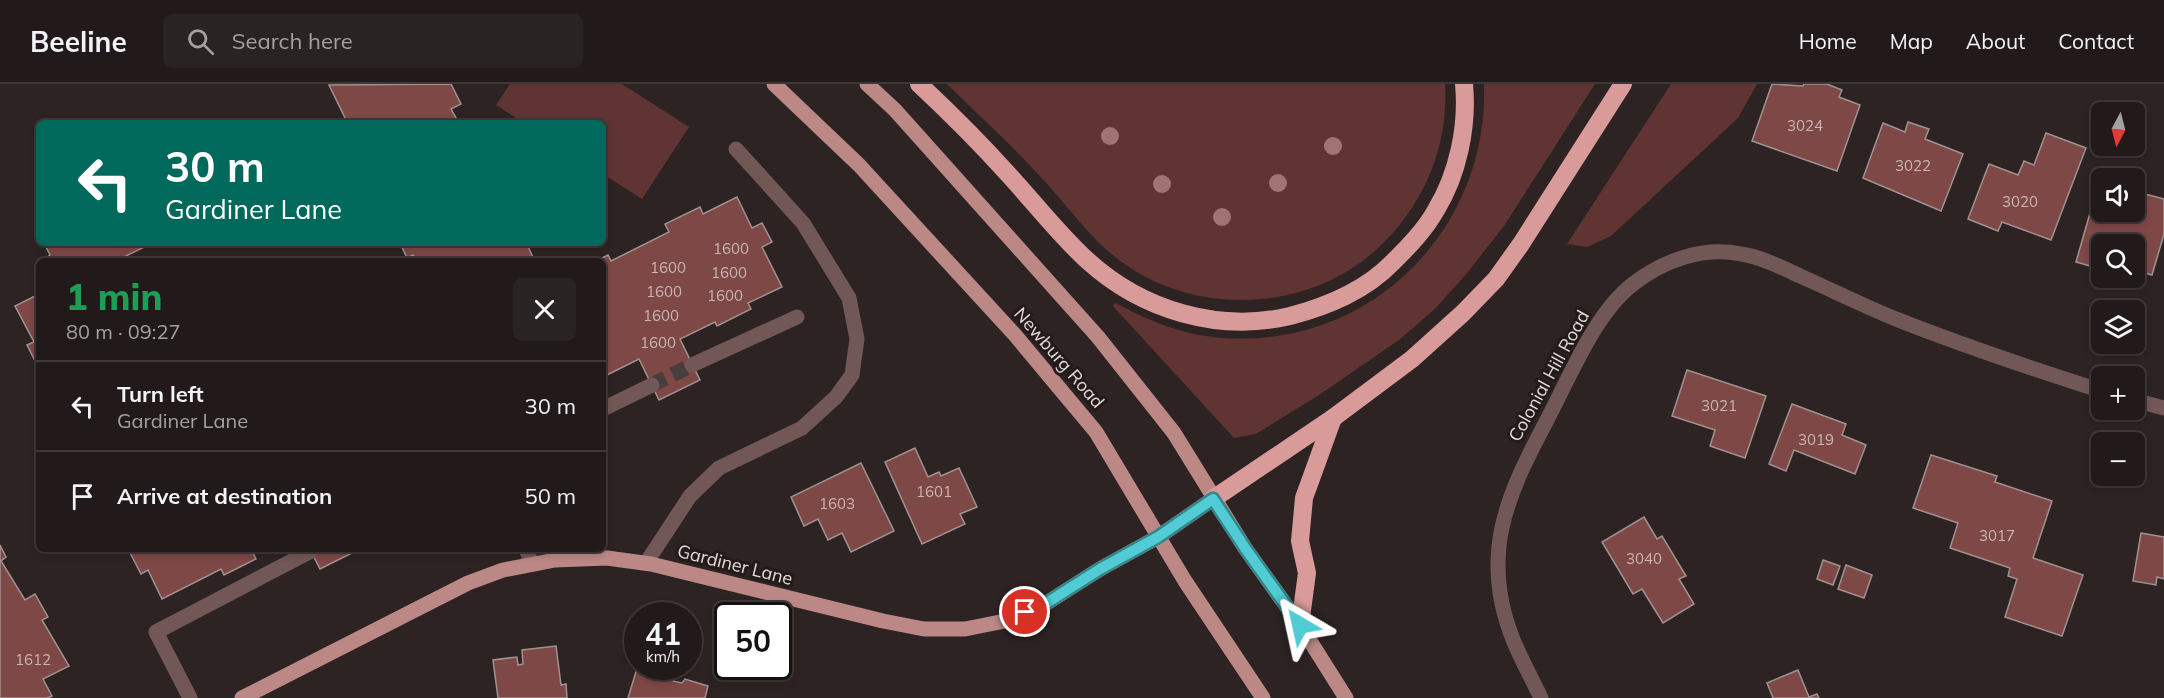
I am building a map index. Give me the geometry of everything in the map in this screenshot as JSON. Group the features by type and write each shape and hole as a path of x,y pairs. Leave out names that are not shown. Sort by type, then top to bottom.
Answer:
{"highway":[{"path":"919,84 978,141 1086,260 1109,279 1138,296 1175,312 1206,319 1242,322 1276,319 1312,310 1352,294 1384,272 1436,211 1452,177 1462,139 1464,84"},
{"path":"1213,499 1333,418 1412,359 1463,313 1496,279 1521,244 1623,84"},
{"path":"1300,625 1307,573 1300,541 1304,498 1314,465 1333,418"}],"main road":[{"name":"Newburg Road","path":"774,84 859,165 1015,335 1096,432 1185,581 1263,698"},
{"path":"867,84 895,110 1098,337 1174,433 1213,499 1300,625 1346,698"},
{"name":"Gardiner Lane","path":"242,698 468,584 503,570 555,560 607,558 646,563 882,621 924,628 965,629 1005,621 1045,604 1100,569 1158,537 1213,499"}],"street":[{"path":"646,563 690,496 719,468 802,428 836,398 852,375 857,339 849,298 803,223 736,149"},
{"name":"Colonial Hill Road","path":"1541,698 1514,641 1503,607 1498,581 1497,553 1501,526 1520,471 1600,319 1631,285 1655,270 1683,257 1710,252 1740,253 1772,263 1896,319 2030,368 2091,387"},
{"path":"693,365 797,317"},
{"path":"606,408 652,385"},
{"path":"2145,403 2164,408"},
{"path":"190,698 156,632 309,552"},
{"path":"527,552 532,564"}],"shaded area":[{"path":"510,84 622,84 689,127 642,199 606,176 606,120 519,120 496,105"},
{"path":"947,84 1445,84 1445,107 1443,130 1437,153 1420,195 1408,214 1377,249 1338,277 1294,294 1262,299 1217,299 1173,289 1152,280 1114,256 1089,233 1004,139"},
{"path":"1484,84 1595,84 1504,226 1436,308 1399,340 1319,395 1256,434 1234,438 1113,306 1115,303 1167,326 1193,334 1222,338 1276,336 1326,324 1371,301 1410,270 1442,232 1466,187 1480,138"},
{"path":"1671,84 1757,84 1738,118 1611,236 1587,247 1567,244"}],"building":[{"path":"451,84 461,104 451,109 457,120 346,120 329,85"},
{"path":"1772,84 1803,86 1804,84 1827,84 1842,90 1839,97 1860,105 1837,171 1752,141"},
{"path":"1908,122 1929,129 1925,139 1963,154 1941,211 1863,178 1883,123 1905,132"},
{"path":"2046,133 2086,148 2051,240 2002,222 1998,231 1968,219 1989,164 2018,175 2024,161 2034,165"},
{"path":"2145,194 2164,199 2164,234 2152,275 2145,273 2145,234 2091,234 2091,266 2076,262 2091,210 2091,222 2145,222"},
{"path":"737,197 752,228 762,223 772,242 762,247 782,287 748,303 751,309 717,326 715,322 680,339 700,380 659,400 639,359 606,376 606,258 602,258 608,255 611,261 669,232 665,224 700,207 703,214"},
{"path":"46,246 146,246 122,258 46,258 50,255"},
{"path":"401,246 528,246 533,258 414,258 413,255 407,258"},
{"path":"36,296 36,363 27,345 34,342 15,306"},
{"path":"1687,370 1766,396 1745,458 1710,446 1715,430 1672,416"},
{"path":"1792,404 1846,424 1842,435 1866,445 1855,474 1794,450 1786,471 1769,464"},
{"path":"915,448 928,477 939,472 941,476 959,468 977,507 960,514 965,524 922,544 885,462"},
{"path":"1931,455 1997,476 1995,482 2052,501 2033,558 2083,575 2062,636 2005,617 2017,579 2008,576 2010,568 1950,548 1958,523 1913,508"},
{"path":"861,463 894,531 851,552 842,533 828,540 818,519 804,526 791,497"},
{"path":"1644,517 1657,539 1662,536 1686,576 1679,579 1694,604 1663,623 1642,589 1633,594 1602,542"},
{"path":"2141,533 2164,537 2164,579 2157,577 2156,585 2133,581"},
{"path":"0,545 6,557 1,561 25,600 35,594 48,617 42,620 69,666 43,679 52,696 47,698 0,698"},
{"path":"130,552 255,552 253,553 256,559 224,575 221,569 162,599 148,570 141,574"},
{"path":"312,552 354,552 320,569"},
{"path":"1823,560 1840,566 1833,585 1817,579"},
{"path":"1846,565 1872,575 1864,598 1838,589"},
{"path":"556,646 561,685 566,684 567,698 498,698 493,660 517,657 518,665 523,664 522,650"},
{"path":"1798,670 1809,697 1817,694 1819,698 1773,698 1767,683"},
{"path":"633,680 673,680 682,683 688,680 708,686 705,698 628,698"}],"tunnel":[{"path":"652,385 692,365"}],"route":[{"path":"1025,612 1045,604 1100,569 1158,537 1213,499 1300,625"}]}
